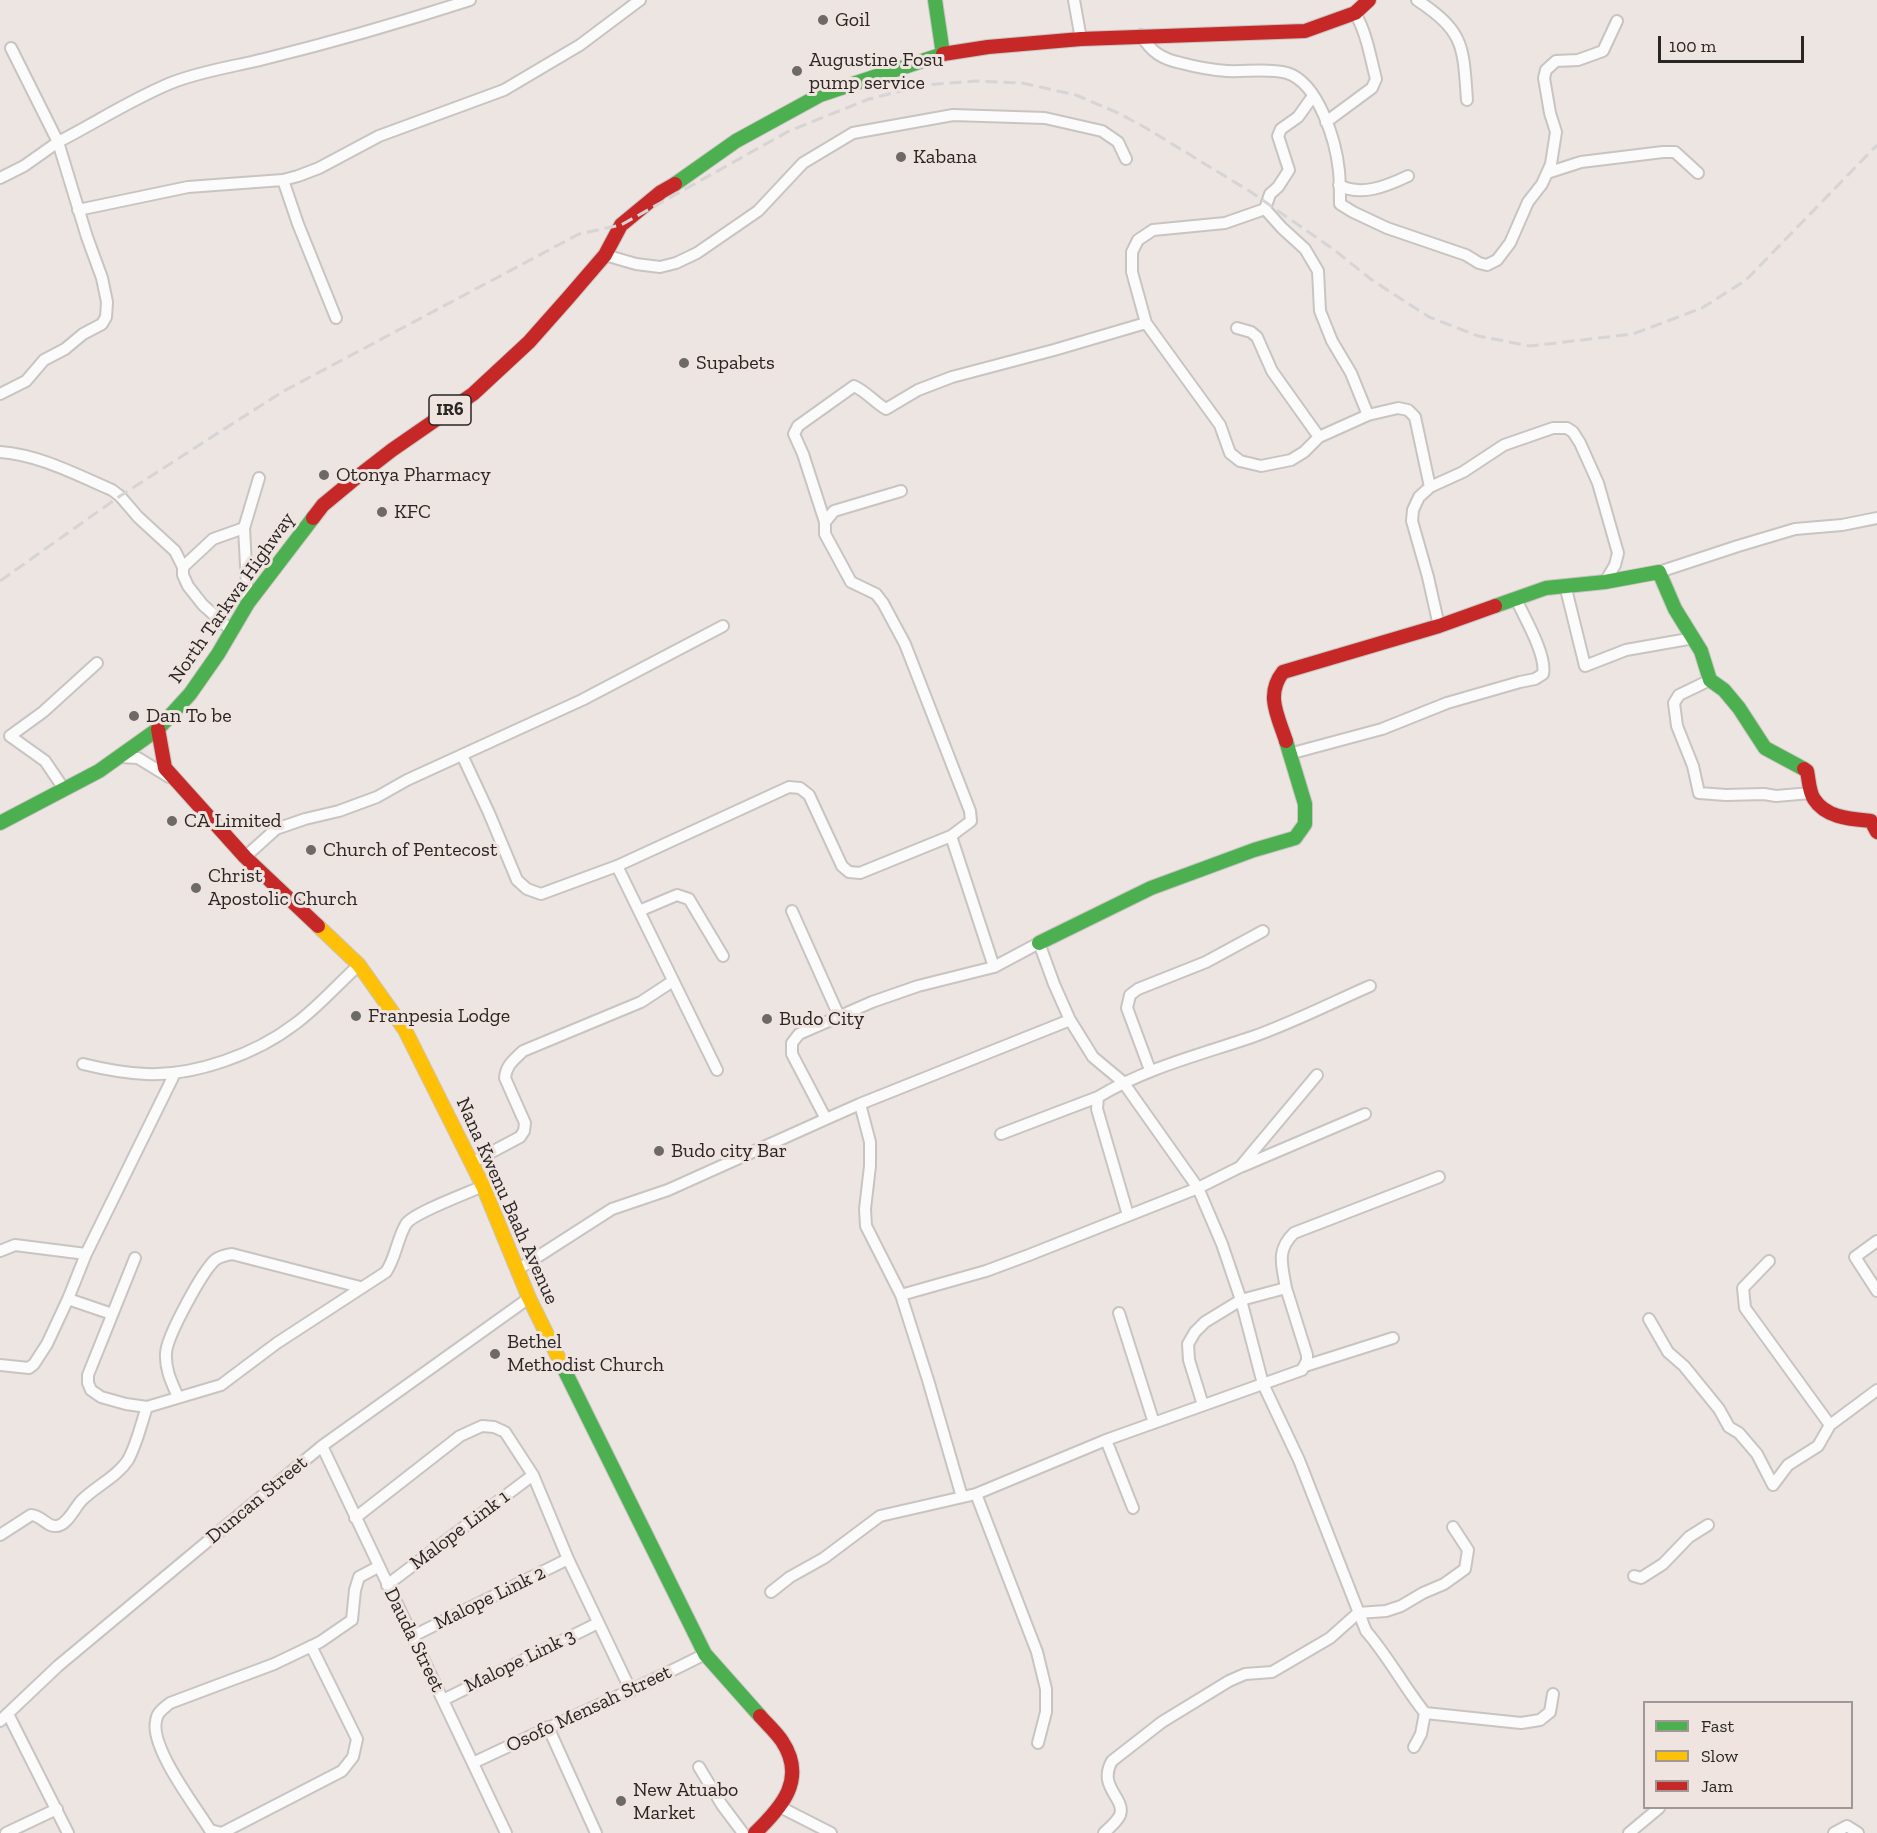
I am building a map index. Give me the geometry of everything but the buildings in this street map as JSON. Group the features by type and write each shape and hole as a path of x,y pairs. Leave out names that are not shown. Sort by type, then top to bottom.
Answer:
{"street":[{"path":"0,178 24,166 58,142 141,97 190,77 407,20 470,0"},
{"path":"78,210 188,187 283,180 319,168 379,136 504,90 580,45 639,0"},
{"path":"935,0 943,54"},
{"path":"1074,0 1081,39"},
{"path":"1326,122 1372,87 1376,79 1368,39 1355,13 1369,0"},
{"path":"1417,0 1437,14 1456,35 1464,54 1467,100"},
{"name":"North Tarkwa Highway","path":"0,823 99,771 158,729 190,694 248,603 323,505 392,450 473,394 529,342 605,255 621,225 661,192 736,141 820,95 943,54 988,46 1081,39 1305,31 1355,13"},
{"path":"1141,36 1156,54 1172,61 1199,68 1288,74 1300,80 1313,96 1333,138 1339,172 1340,204 1387,228 1466,255 1487,265 1497,260 1510,243 1528,202 1542,184 1551,164 1556,132 1544,78 1546,70 1556,61 1578,60 1603,51 1617,21"},
{"path":"0,394 26,381 44,360 102,324 106,317 107,302 102,278 78,210 58,142 11,48"},
{"path":"1265,209 1270,194 1278,187 1289,170 1278,136 1281,129 1298,117 1313,96"},
{"path":"605,255 636,264 660,267 676,264 697,253 758,211 802,163 853,133 953,115 1045,118 1102,131 1118,142 1126,159"},
{"path":"1547,174 1581,162 1663,152 1675,152 1698,173"},
{"path":"1339,185 1355,190 1378,188 1408,176"},
{"path":"283,180 336,318"},
{"path":"1265,209 1226,224 1153,230 1138,240 1131,252 1132,272 1146,323 1220,425 1230,453 1240,461 1261,466 1291,460 1304,452 1319,437 1368,415 1398,408 1408,410 1415,417 1430,487"},
{"path":"1265,209 1305,249 1318,271 1320,311 1332,341 1351,373 1368,415"},
{"path":"462,755 517,880 527,889 541,894 617,866 789,787 800,788 809,795 842,866 849,872 860,873 951,836 971,822 970,811 905,644 876,594 851,582 825,534 825,522 803,454 794,434 798,426 854,386 865,391 876,403 886,409 918,390 952,377 1146,323"},
{"path":"1237,328 1251,332 1257,338 1272,371 1319,437"},
{"path":"1439,626 1412,521 1413,510 1419,497 1430,487 1463,472 1504,445 1553,428 1568,429 1573,432 1598,483 1616,539 1618,553 1615,566 1605,582"},
{"path":"0,452 34,457 55,464 120,496 144,523 175,551 183,567 183,575 188,586 203,605 232,631"},
{"path":"248,603 244,528 259,478"},
{"path":"825,522 834,512 902,491"},
{"path":"826,1119 792,1054 792,1043 799,1034 872,1002 918,986 994,967 1151,888 1254,850 1295,838 1305,824 1305,804 1272,697 1276,681 1283,672 1439,626 1546,588 1605,582 1659,572 1795,530 1842,525 1877,518"},
{"path":"183,567 213,539 244,528"},
{"path":"1659,572 1675,609 1701,651 1710,680 1724,690 1739,708 1765,748 1808,771 1811,793 1821,807 1841,818 1871,821 1877,832"},
{"path":"1565,585 1585,666 1626,650 1694,638"},
{"path":"1289,754 1382,729 1448,703 1535,679 1543,674 1545,667 1542,656 1516,599"},
{"path":"245,857 276,829 339,811 377,797 407,780 582,700 723,627"},
{"path":"64,789 45,761 5,735 43,712 97,663"},
{"path":"1710,680 1679,695 1674,703 1677,726 1693,766 1699,793 1776,796 1811,793"},
{"name":"Nana Kwenu Baah Avenue","path":"158,729 165,768 245,857 359,965 405,1030 483,1186 529,1298 705,1654 783,1742 789,1753 792,1763 790,1790 782,1808 755,1833"},
{"name":"Nana Kwenu Baah Avenue","path":"120,757 138,758 175,780"},
{"path":"951,836 994,967"},
{"path":"617,866 717,1070"},
{"path":"639,911 676,895 689,899 723,956"},
{"path":"792,911 839,1016"},
{"path":"1150,1070 1127,1008 1130,995 1138,989 1206,962 1263,931"},
{"path":"1039,943 1070,1020 1093,1058 1123,1082 1198,1188 1222,1244 1241,1300 1263,1384 1299,1460 1358,1613 1366,1630 1425,1713 1421,1734 1414,1747"},
{"path":"83,1064 112,1071 146,1074 175,1073 237,1056 268,1041 295,1024 359,965"},
{"path":"471,1163 520,1137 524,1131 525,1123 505,1078 509,1064 523,1051 641,1002 674,981"},
{"path":"1001,1134 1098,1097 1150,1070 1254,1036 1370,986"},
{"path":"517,1270 612,1209 668,1190 860,1104 1070,1020"},
{"path":"0,1365 29,1368 47,1344 86,1254 175,1073"},
{"path":"1240,1167 1317,1075"},
{"path":"1098,1097 1097,1109 1128,1215"},
{"path":"860,1104 870,1142 865,1209 866,1226 901,1296 962,1497"},
{"path":"901,1296 986,1271 1198,1188 1240,1167 1365,1114"},
{"path":"1305,1366 1307,1355 1286,1287 1281,1257 1285,1242 1294,1233 1439,1177"},
{"path":"135,1258 88,1375 88,1383 91,1390 101,1397 147,1407 221,1386 277,1343 386,1272 393,1262 402,1234 410,1219 483,1186"},
{"path":"1877,1241 1855,1257 1877,1291"},
{"path":"0,1251 15,1245 86,1254"},
{"path":"178,1397 168,1375 166,1350 170,1337 208,1268 218,1257 232,1254 360,1287"},
{"path":"1769,1261 1743,1288 1745,1308 1830,1425"},
{"path":"1203,1406 1189,1360 1188,1344 1205,1322 1241,1300 1286,1287"},
{"name":"Duncan Street","path":"4,1717 58,1666 322,1446 529,1298"},
{"path":"68,1299 112,1314"},
{"path":"1119,1313 1154,1423"},
{"path":"1649,1319 1668,1352 1684,1366 1719,1409 1729,1427 1739,1433 1757,1454 1773,1485 1788,1466 1818,1446 1830,1425 1877,1390"},
{"path":"771,1592 790,1577 824,1558 880,1516 976,1494 1106,1440 1302,1370 1305,1366 1393,1338"},
{"path":"0,1535 31,1515 36,1515 54,1526 65,1522 82,1500 123,1467 133,1450 147,1407"},
{"path":"355,1518 460,1436 482,1426 494,1427 505,1432 534,1475 568,1559 631,1691"},
{"path":"1106,1440 1133,1508"},
{"name":"Dauda Street","path":"322,1446 506,1833"},
{"name":"Malope Link 1","path":"387,1585 534,1475"},
{"path":"976,1494 1037,1652 1047,1689 1046,1712 1038,1743"},
{"path":"1634,1576 1641,1578 1663,1564 1689,1538 1708,1525"},
{"path":"1104,1833 1120,1814 1121,1808 1107,1778 1108,1768 1112,1761 1162,1722 1229,1681 1245,1674 1272,1672 1330,1638 1358,1613 1386,1611 1401,1606 1444,1584 1465,1569 1468,1550 1453,1527"},
{"name":"Malope Link 2","path":"412,1636 568,1559"},
{"path":"311,1646 357,1738 353,1757 342,1771 222,1833 210,1830 167,1763 157,1739 155,1723 159,1711 170,1703 265,1668 338,1631 352,1620 355,1590 359,1577 378,1567"},
{"name":"Malope Link 3","path":"443,1700 598,1623"},
{"name":"Osofo Mensah Street","path":"473,1763 631,1691 705,1654"},
{"path":"1425,1713 1521,1723 1539,1720 1550,1712 1553,1694"},
{"path":"4,1717 57,1809 68,1833"},
{"path":"548,1727 596,1833"},
{"path":"699,1767 722,1805 743,1833"},
{"path":"782,1808 831,1833"},
{"path":"6,1833 57,1809"},
{"path":"1629,1833 1658,1809"},
{"path":"1834,1833 1847,1826 1858,1833"}],"railway":[{"path":"0,581 120,496 282,392 579,234 621,225 789,131 869,99 925,85 976,81 1022,83 1076,95 1118,113 1251,192 1333,249 1372,280 1429,317 1478,336 1530,346 1633,334 1702,308 1746,280 1877,145"}],"traffic: fast":[{"path":"675,184 736,141 820,95 943,54 935,0"},
{"path":"0,823 99,771 158,729 190,694 218,654 248,603 313,518"},
{"path":"1495,606 1546,588 1605,582 1659,572 1675,609 1701,651 1710,680 1724,690 1739,708 1765,748 1804,769"},
{"path":"1039,943 1151,888 1254,850 1295,838 1305,824 1305,804 1286,741"},
{"path":"559,1359 705,1654 760,1716"}],"traffic: slow":[{"path":"318,926 359,965 405,1030 483,1186 529,1298 559,1359"}],"traffic: jam":[{"path":"943,54 988,47 1081,39 1305,31 1355,13 1369,0"},
{"path":"313,518 323,505 352,481 392,450 473,394 529,342 568,298 605,255 621,225 661,192 675,184"},
{"path":"1286,741 1274,697 1283,672 1439,626 1495,606"},
{"path":"158,729 165,768 245,857 318,926"},
{"path":"1804,769 1807,771 1812,796 1819,805 1832,814 1871,821 1877,832"},
{"path":"755,1833 782,1802 792,1780 789,1755 782,1741 760,1716"}],"place":[{"name":"Goil","path":"823,20"},
{"name":"Augustine Fosu pump service","path":"797,71"},
{"name":"Kabana","path":"901,157"},
{"name":"Supabets","path":"684,363"},
{"name":"Otonya Pharmacy","path":"324,475"},
{"name":"KFC","path":"382,512"},
{"name":"Dan To be","path":"134,716"},
{"name":"CA Limited","path":"172,821"},
{"name":"Church of Pentecost","path":"311,850"},
{"name":"Christ Apostolic Church","path":"196,888"},
{"name":"Franpesia Lodge","path":"356,1016"},
{"name":"Budo City","path":"767,1019"},
{"name":"Budo city Bar","path":"659,1151"},
{"name":"Bethel Methodist Church","path":"495,1354"},
{"name":"New Atuabo Market","path":"621,1801"}]}
